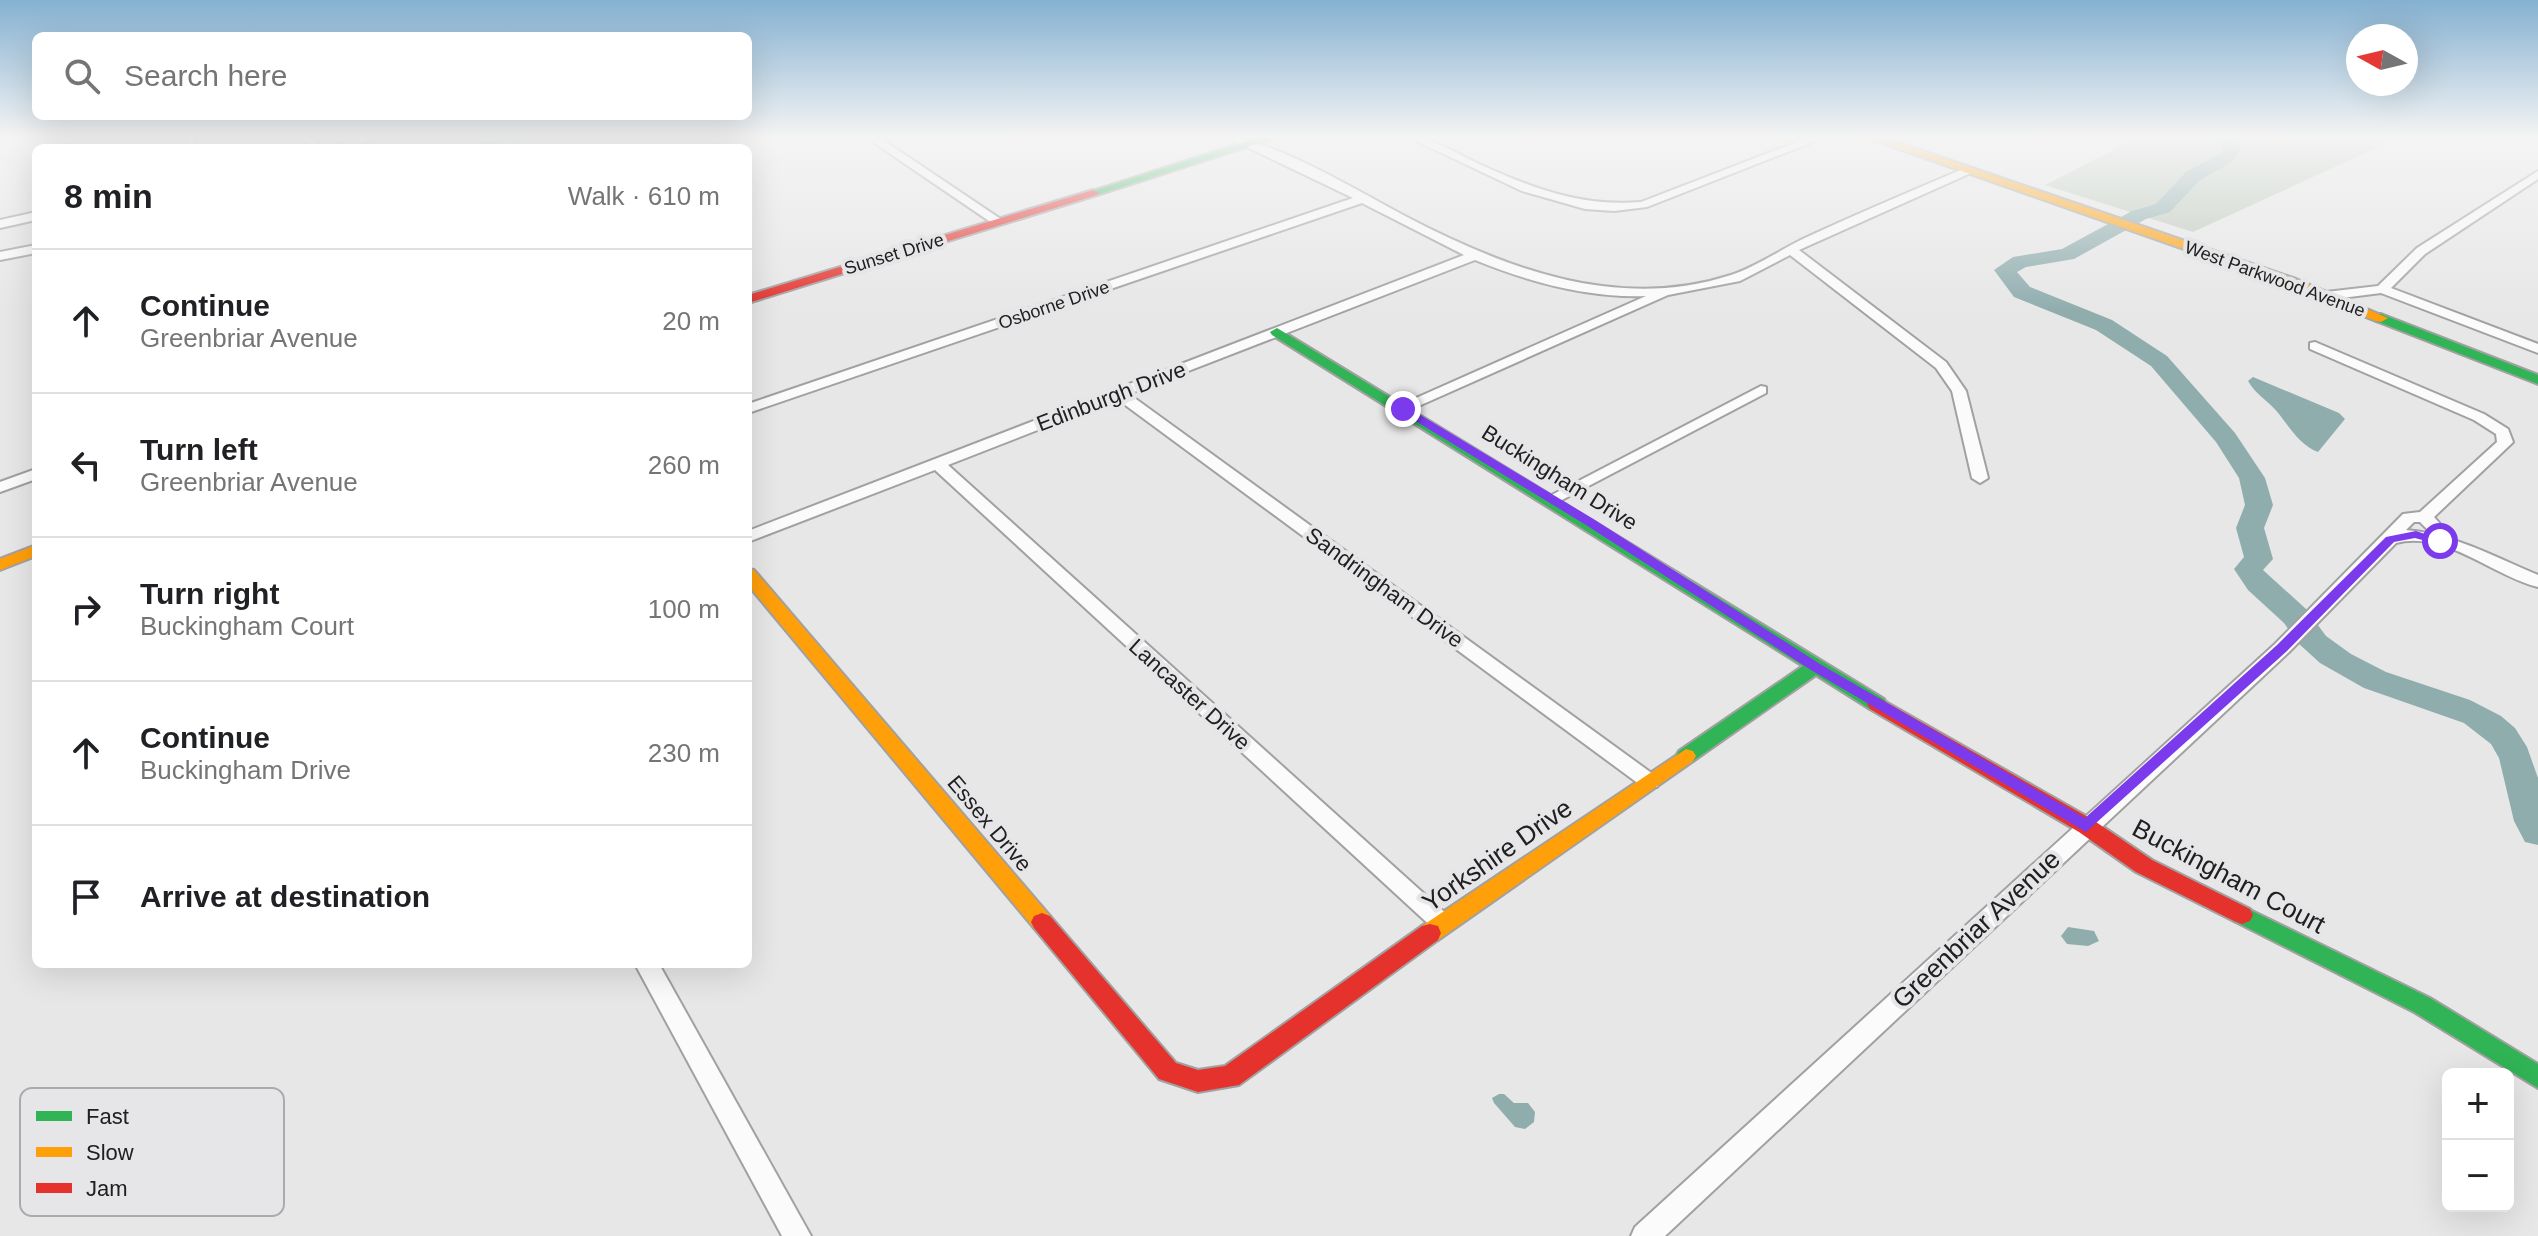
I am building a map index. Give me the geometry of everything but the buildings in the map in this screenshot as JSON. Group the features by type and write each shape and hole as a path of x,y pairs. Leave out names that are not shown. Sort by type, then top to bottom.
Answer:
{"street":[{"path":"959,196 999,222"},
{"name":"Sunset Drive","path":"752,298 1079,196"},
{"path":"1350,196 1404,218 1474,256 1534,278 1582,286 1669,291"},
{"path":"1550,196 1570,204 1624,209 1667,196"},
{"path":"1403,409 1669,291 1735,278 1912,196"},
{"name":"West Parkwood Avenue","path":"2039,196 2326,296 2538,380"},
{"path":"2382,289 2421,251 2505,196"},
{"name":"Osborne Drive","path":"752,408 1359,200"},
{"path":"0,224 32,217"},
{"path":"0,256 32,250"},
{"path":"1791,250 1941,365 1959,391 1980,478"},
{"name":"Edinburgh Drive","path":"752,535 1474,256"},
{"path":"2326,296 2382,289 2538,349"},
{"name":"Buckingham Drive","path":"1277,332 1552,499 1815,667"},
{"name":"Greenbriar Avenue","path":"1645,1236 2282,648 2408,518 2424,517 2505,442 2503,432 2479,417 2315,346"},
{"path":"1552,499 1761,390"},
{"name":"Sandringham Drive","path":"1118,393 1650,782"},
{"name":"Lancaster Drive","path":"937,464 1443,924"},
{"path":"0,487 32,475"},
{"path":"2422,536 2434,527 2424,517"},
{"path":"2390,539 2422,536 2538,582"},
{"path":"0,565 32,552"},
{"name":"Essex Drive","path":"752,579 1168,1071 1184,1080 1207,1082"},
{"name":"Yorkshire Drive","path":"1207,1082 1230,1077 1443,924 1815,667"},
{"name":"Buckingham Court","path":"1815,667 2086,826 2144,866 2422,1005 2538,1077"},
{"path":"649,968 797,1236"}],"green space":[{"path":"2079,196 2272,196 2193,232"}],"water":[{"path":"2253,377 2339,413 2345,419 2318,452 2300,440 2251,386 2248,381"},
{"path":"2068,927 2094,931 2099,941 2088,946 2067,944 2061,936"},
{"path":"1504,1094 1514,1103 1528,1103 1535,1112 1534,1122 1525,1129 1515,1127 1494,1103 1492,1098"}],"waterway":[{"path":"2175,196 2163,208 2139,215 2067,255 2020,261 2005,270 2022,292 2104,325 2159,361 2226,438 2252,478 2259,505 2250,528 2259,559 2248,569 2253,577 2295,616 2323,650 2340,662 2375,680 2475,715 2503,736 2516,758 2527,809 2538,832"}],"traffic: fast":[{"path":"2381,318 2538,380"},
{"path":"1277,332 1877,704"},
{"path":"1686,756 1815,667"},
{"path":"2242,915 2422,1005 2538,1077"}],"traffic: slow":[{"path":"2040,196 2291,282 2381,318"},
{"path":"0,565 32,552"},
{"path":"752,579 1042,922"},
{"path":"1430,933 1686,756"}],"traffic: jam":[{"path":"752,298 1084,196"},
{"path":"1877,704 2086,826 2144,866 2242,915"},
{"path":"1042,922 1168,1071 1198,1081 1230,1077 1430,933"}],"route":[{"path":"1403,409 1590,523 1815,667 2086,826 2282,648 2390,539 2416,534 2440,541"}]}
